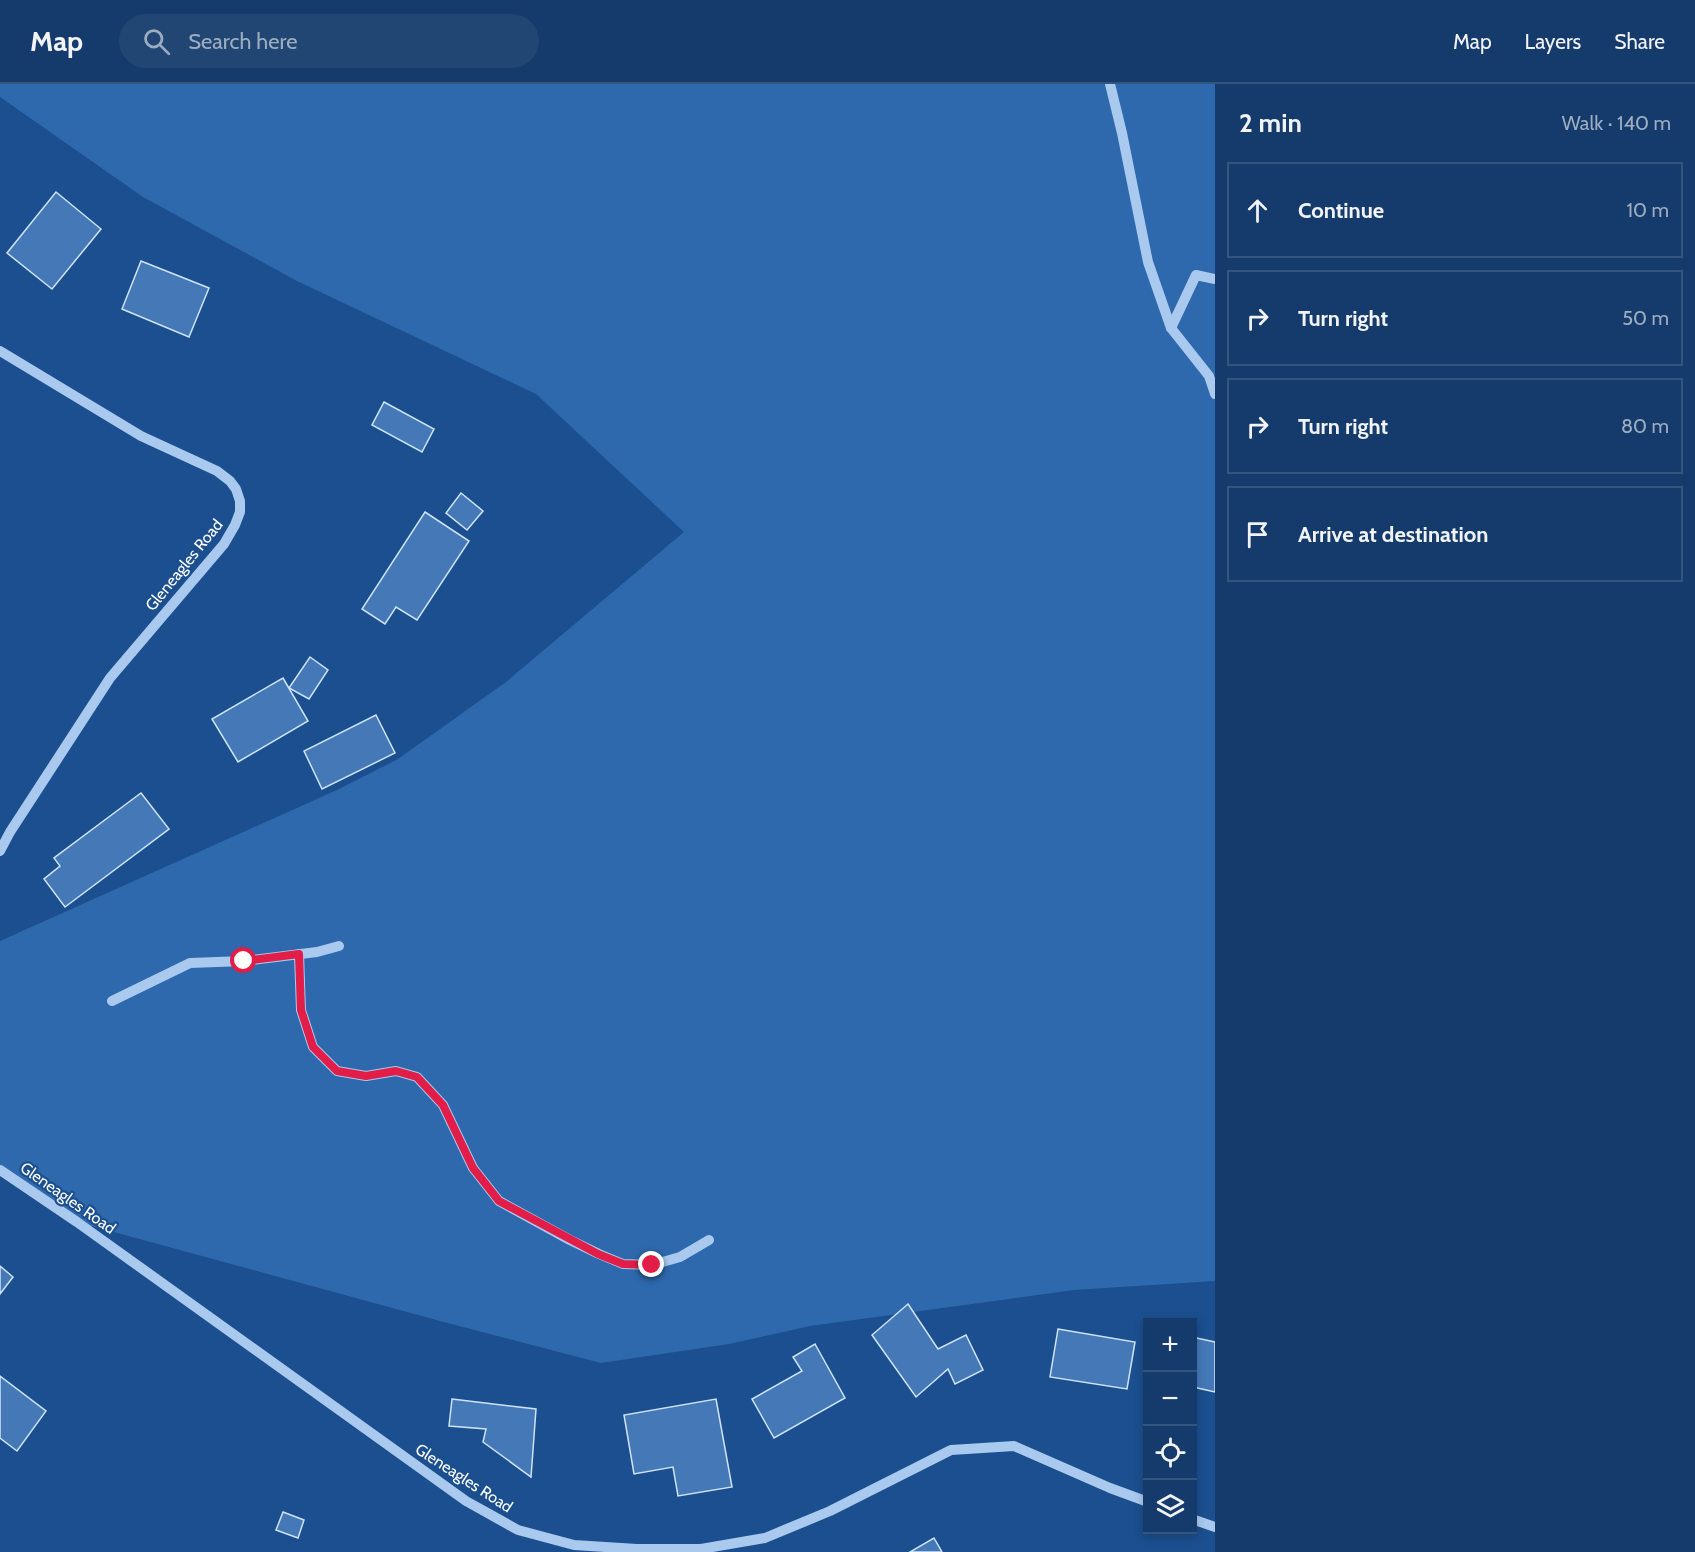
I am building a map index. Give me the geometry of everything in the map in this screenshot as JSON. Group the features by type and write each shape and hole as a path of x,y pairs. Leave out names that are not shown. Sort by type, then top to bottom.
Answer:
{"street":[{"path":"1110,84 1148,262 1172,328 1209,376 1215,394"},
{"path":"1172,328 1196,275 1215,279"},
{"name":"Gleneagles Road","path":"0,351 141,436 217,471 231,481 236,489 240,501 240,512 224,544 110,678 0,851"},
{"path":"112,1001 190,963 244,961 317,952 339,946"},
{"path":"299,954 301,1010 313,1047 337,1071 366,1076 396,1071 417,1077 443,1105 473,1168 499,1201 579,1244 623,1264 652,1265 680,1257 709,1240"},
{"name":"Gleneagles Road","path":"0,1170 86,1228 466,1501 518,1530 574,1545 637,1549 701,1549 765,1538 830,1511 951,1450 1014,1446 1143,1500"},
{"path":"1197,1521 1215,1527"}],"shaded area":[{"path":"0,84 1215,84 1215,1281 1074,1290 810,1326 729,1344 601,1363 77,1222 0,1170 0,941 337,790 398,759 506,682 684,532 536,394 297,281 143,197 0,97"}],"building":[{"path":"56,192 101,229 52,289 7,253"},
{"path":"141,261 209,288 189,337 122,309"},
{"path":"384,402 434,429 422,452 372,425"},
{"path":"461,493 483,511 467,530 446,513"},
{"path":"425,512 469,541 417,620 396,607 385,624 362,609"},
{"path":"310,657 328,670 309,699 289,688"},
{"path":"283,678 308,721 238,762 212,719"},
{"path":"376,715 395,753 322,789 304,751"},
{"path":"141,793 169,829 65,907 44,879 60,866 54,858"},
{"path":"0,1266 13,1277 0,1294"},
{"path":"908,1304 938,1349 966,1335 983,1370 955,1384 948,1369 916,1397 872,1335"},
{"path":"1058,1329 1135,1342 1127,1389 1050,1377"},
{"path":"1197,1338 1215,1342 1215,1392 1197,1388"},
{"path":"815,1344 845,1398 774,1438 752,1399 802,1371 793,1357"},
{"path":"0,1376 46,1411 17,1451 0,1438"},
{"path":"452,1399 536,1409 531,1477 483,1442 486,1429 449,1426"},
{"path":"716,1399 732,1487 678,1496 673,1467 634,1474 624,1415"},
{"path":"283,1512 304,1520 298,1538 276,1530"},
{"path":"934,1538 942,1552 910,1552"}],"route":[{"path":"244,961 299,954 301,1010 313,1047 337,1071 366,1076 396,1071 417,1077 443,1105 473,1168 499,1201 598,1254 623,1264 652,1265"}]}
